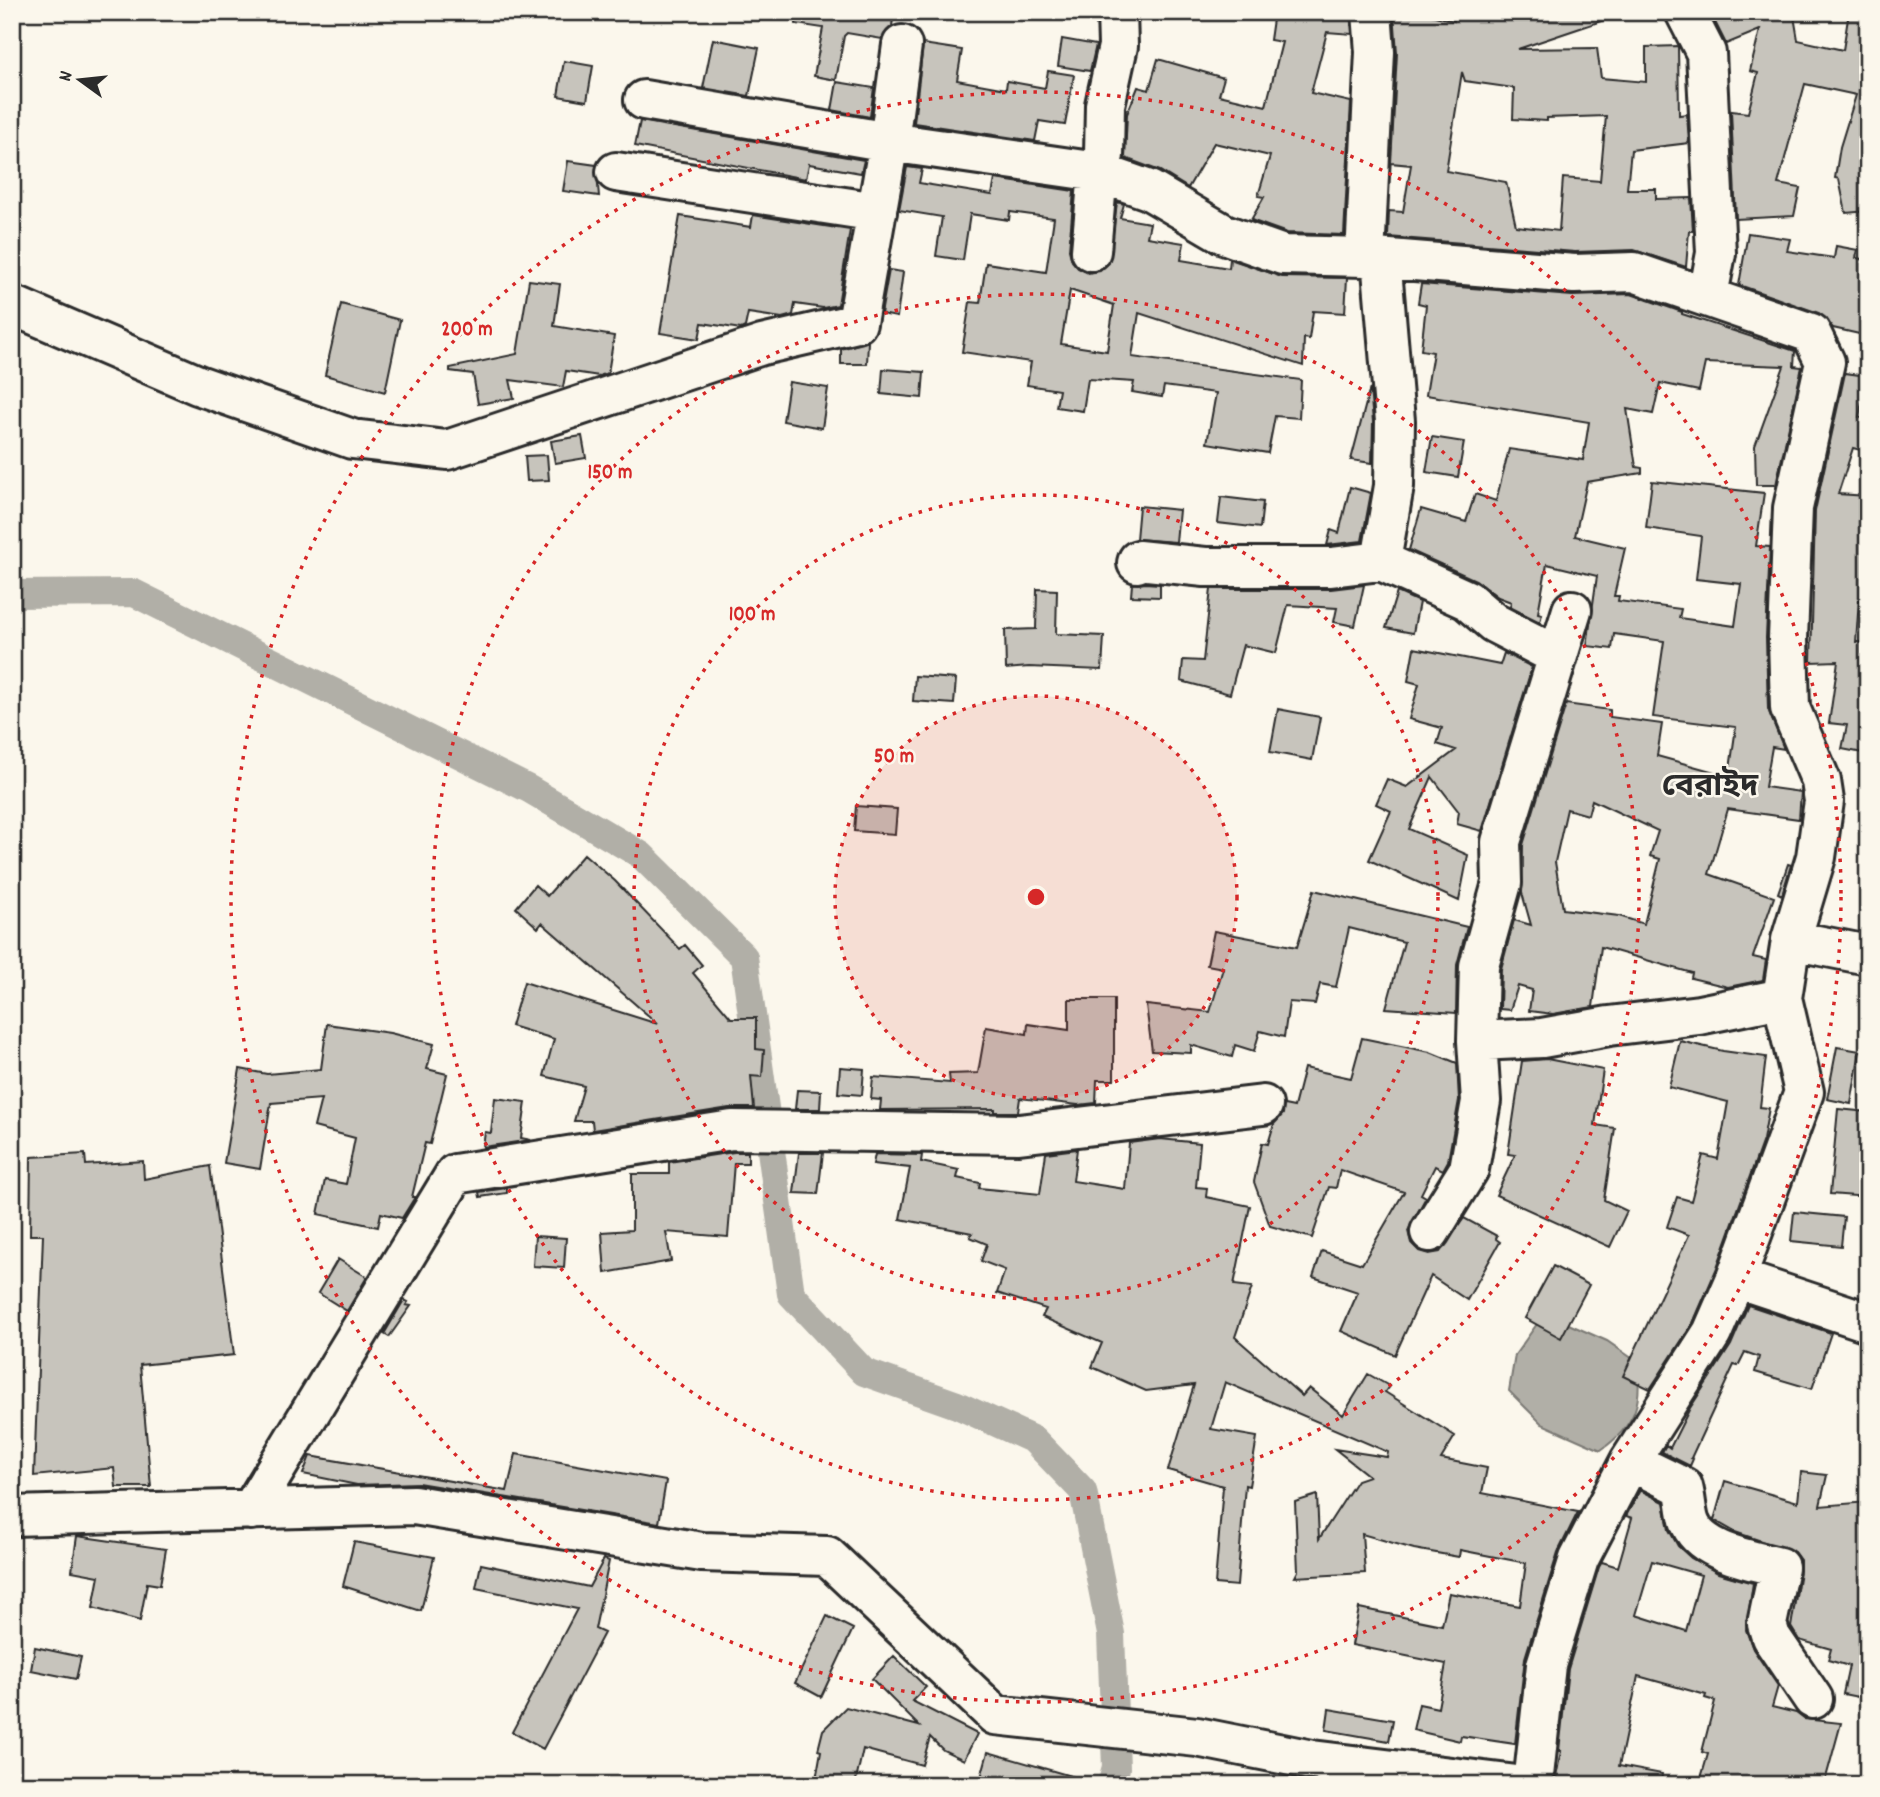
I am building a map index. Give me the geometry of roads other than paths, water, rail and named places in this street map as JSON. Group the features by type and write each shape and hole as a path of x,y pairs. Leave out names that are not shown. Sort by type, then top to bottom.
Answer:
{"street":[{"path":"1091,251 1098,172 1104,155 1105,105 1118,46 1117,12"},
{"path":"1373,12 1373,258 1395,421 1394,486 1381,561"},
{"path":"1685,12 1706,53 1716,253 1709,296"},
{"path":"12,305 198,385 352,439 447,450 762,345 857,323 889,142 902,45"},
{"path":"645,100 889,142 1098,172 1149,190 1224,234 1283,255 1373,258 1574,274 1634,272 1811,333 1825,362 1793,508 1788,639 1790,708 1821,781 1824,801 1816,857 1791,940 1782,998 1804,1092 1737,1278 1712,1333 1630,1461 1579,1559 1546,1665 1532,1785"},
{"path":"616,172 877,212"},
{"path":"1137,563 1138,560 1205,567 1331,568 1381,561 1467,600 1494,623 1558,656"},
{"path":"1430,1232 1469,1169 1481,1101 1477,1041 1479,966 1502,883 1501,842 1572,610"},
{"path":"1791,940 1868,955"},
{"path":"1477,1041 1542,1038 1609,1026 1699,1015 1782,998"},
{"path":"251,1510 455,1174 732,1130 1018,1134 1263,1105"},
{"path":"1737,1278 1868,1322"},
{"path":"1630,1461 1683,1487 1689,1522 1705,1540 1728,1553 1779,1567 1767,1624 1771,1637 1813,1699"},
{"path":"12,1516 414,1505 702,1552 827,1556 995,1715 1197,1737 1312,1760 1517,1785"}],"waterway":[{"path":"12,594 134,593 529,789 641,855 744,957 791,1294 864,1372 957,1405 1034,1440 1083,1491 1111,1634 1116,1768 1111,1785"}],"district":[{"name":"বেরাইদ","path":"1710,784"}]}
